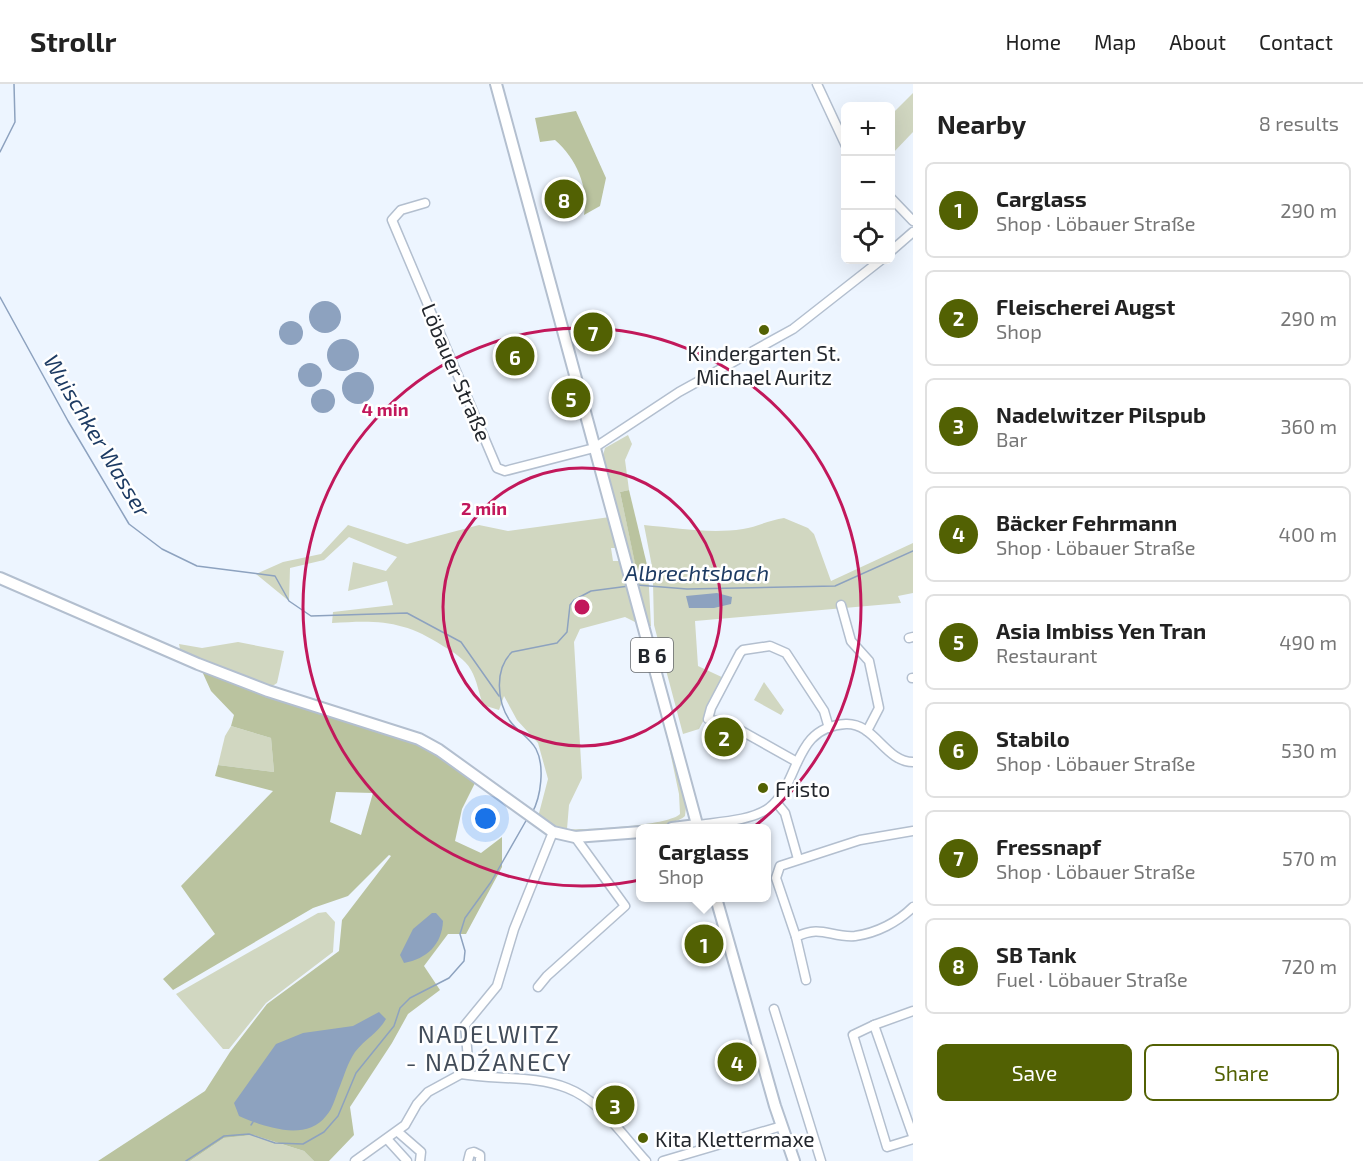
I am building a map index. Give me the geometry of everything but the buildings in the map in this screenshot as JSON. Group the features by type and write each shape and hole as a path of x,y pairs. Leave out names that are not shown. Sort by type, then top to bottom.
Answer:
{"main road":[{"name":"B 6","path":"496,84 696,824"},
{"path":"0,578 228,676 285,698 419,739 553,832 575,837 636,832"},
{"path":"717,902 794,1161"}],"street":[{"path":"817,84 841,135"},
{"path":"895,201 913,221"},
{"name":"Löbauer Straße","path":"425,203 401,210 392,219 497,468 506,471 522,469 594,448"},
{"path":"895,248 913,232"},
{"path":"594,448 679,392 793,329 876,264"},
{"path":"841,605 851,641 868,661 879,708 867,731"},
{"path":"797,762 731,725 708,719 711,708 740,653 743,650 770,646 786,653 824,711 829,728"},
{"path":"710,824 759,813 776,802 812,738 829,728 849,724 867,731 895,756 913,762"},
{"path":"776,802 785,813 798,859"},
{"path":"806,980 796,937 776,874 780,866 860,840 913,831"},
{"path":"461,1074 468,1059 465,1025 497,986 514,928 553,832"},
{"path":"538,987 547,976 625,906 575,837"},
{"path":"796,937 811,929 855,936 897,923 913,907"},
{"path":"774,1009 821,1161"},
{"path":"874,1025 913,1137 887,1147 853,1035 874,1025 912,1014"},
{"path":"355,1161 398,1132 428,1092 461,1074 552,1084 576,1092 608,1118 645,1161"},
{"path":"663,1161 782,1126"},
{"path":"398,1132 420,1152 422,1156 420,1161"},
{"path":"387,1139 407,1161"},
{"path":"468,1161 470,1153 474,1152 480,1155 480,1161"}],"green space":[{"path":"913,93 913,132 895,151 895,111"},
{"path":"576,111 606,178 600,206 584,215 585,194 575,164 555,140 540,142 535,118"},
{"path":"628,435 632,444 625,460 629,490 620,492 637,572 648,569 651,626 647,627 602,459 605,448"},
{"path":"629,490 648,569 637,573 620,492"},
{"path":"610,517 619,548 611,548 613,561 622,561 686,807 685,816 666,824 644,824 660,822 680,814 679,794 668,742 637,623 625,617 580,629 574,642 582,778 569,805 567,829 636,825 636,829 616,832 571,832 561,830 538,817 548,779 538,743 517,720 504,696 499,710 483,705 475,678 466,662 429,637 403,627 377,622 332,623 333,612 393,605 387,581 348,591 353,562 386,571 397,557 349,537 324,560 290,568 289,601 256,574 283,562 321,554 348,525 407,544 479,525 508,531"},
{"path":"784,518 808,528 814,534 831,581 913,543 913,593 898,596 901,603 695,621 698,666 726,679 699,729 683,734 654,625 653,583 655,582 644,525 718,531 748,528"},
{"path":"238,642 284,651 277,683 271,687 181,654 179,644 202,648"},
{"path":"201,669 410,737 435,751 476,781 462,809 455,841 481,853 502,837 502,867 466,934 448,934 424,966 440,990 408,1014 350,1107 354,1135 329,1161 314,1161 304,1151 253,1135 224,1138 190,1161 98,1161 205,1091 230,1052 267,1004 339,951 342,920 391,856 389,855 348,896 313,908 173,990 163,979 215,934 181,886 273,791 215,776 218,765 274,772 271,738 231,726 234,715 211,691","holes":["336,792 373,793 361,835 330,822"]},
{"path":"764,682 784,710 781,715 754,700"},
{"path":"231,726 271,738 274,772 218,765 225,736"},
{"path":"326,912 335,922 333,952 266,1003 229,1049 223,1049 176,994 318,913"},
{"path":"253,1135 304,1151 314,1161 190,1161 224,1138"}],"water":[{"path":"325,301 336,306 341,317 336,328 325,333 314,328 309,317 314,306"},
{"path":"291,321 300,324 303,333 300,342 291,345 282,342 279,333 282,324"},
{"path":"343,339 354,344 359,355 354,366 343,371 332,366 327,355 332,344"},
{"path":"310,363 319,366 322,375 319,384 310,387 301,384 298,375 301,366"},
{"path":"358,372 369,377 374,388 369,399 358,404 347,399 342,388 347,377"},
{"path":"323,389 332,392 335,401 332,410 323,413 314,410 311,401 314,392"},
{"path":"717,593 732,597 731,604 714,608 689,608 686,596"},
{"path":"432,913 436,913 443,921 440,937 426,954 404,963 400,955 413,929"},
{"path":"379,1012 386,1019 355,1052 331,1110 318,1124 307,1129 284,1130 239,1116 234,1103 276,1044 303,1033 353,1026"}],"waterway":[{"name":"Wuischker Wasser","path":"0,152 15,122 14,84"},
{"name":"Wuischker Wasser","path":"0,297 68,421 129,524 162,549 197,566 275,576 289,601 311,616 407,613 461,642 499,696"},
{"name":"Albrechtsbach","path":"637,585 687,589 835,586 913,551"},
{"name":"Albrechtsbach","path":"532,813 540,790 539,756 533,745 510,721 502,705 499,686 502,667 512,652 557,643 567,632 570,605 574,600 591,591 629,586"},
{"name":"Albrechtsbach","path":"186,1161 224,1136 249,1134 275,1143 303,1144 324,1132 338,1116 356,1073 394,1026 400,1008 410,998 449,978 464,961 465,951 460,934 465,918 491,882 527,819"}],"place":[{"name":"SB Tank","path":"564,199"},
{"name":"Kindergarten St. Michael Auritz","path":"764,330"},
{"name":"Fressnapf","path":"593,332"},
{"name":"Stabilo","path":"515,356"},
{"name":"Asia Imbiss Yen Tran","path":"571,398"},
{"name":"Fleischerei Augst","path":"724,737"},
{"name":"Fristo","path":"763,788"},
{"name":"Carglass","path":"704,944"},
{"name":"Bäcker Fehrmann","path":"737,1062"},
{"name":"Nadelwitzer Pilspub","path":"615,1105"},
{"name":"Kita Klettermaxe","path":"643,1138"}],"district":[{"name":"NADELWITZ - NADŹANECY","path":"489,1047"}]}
